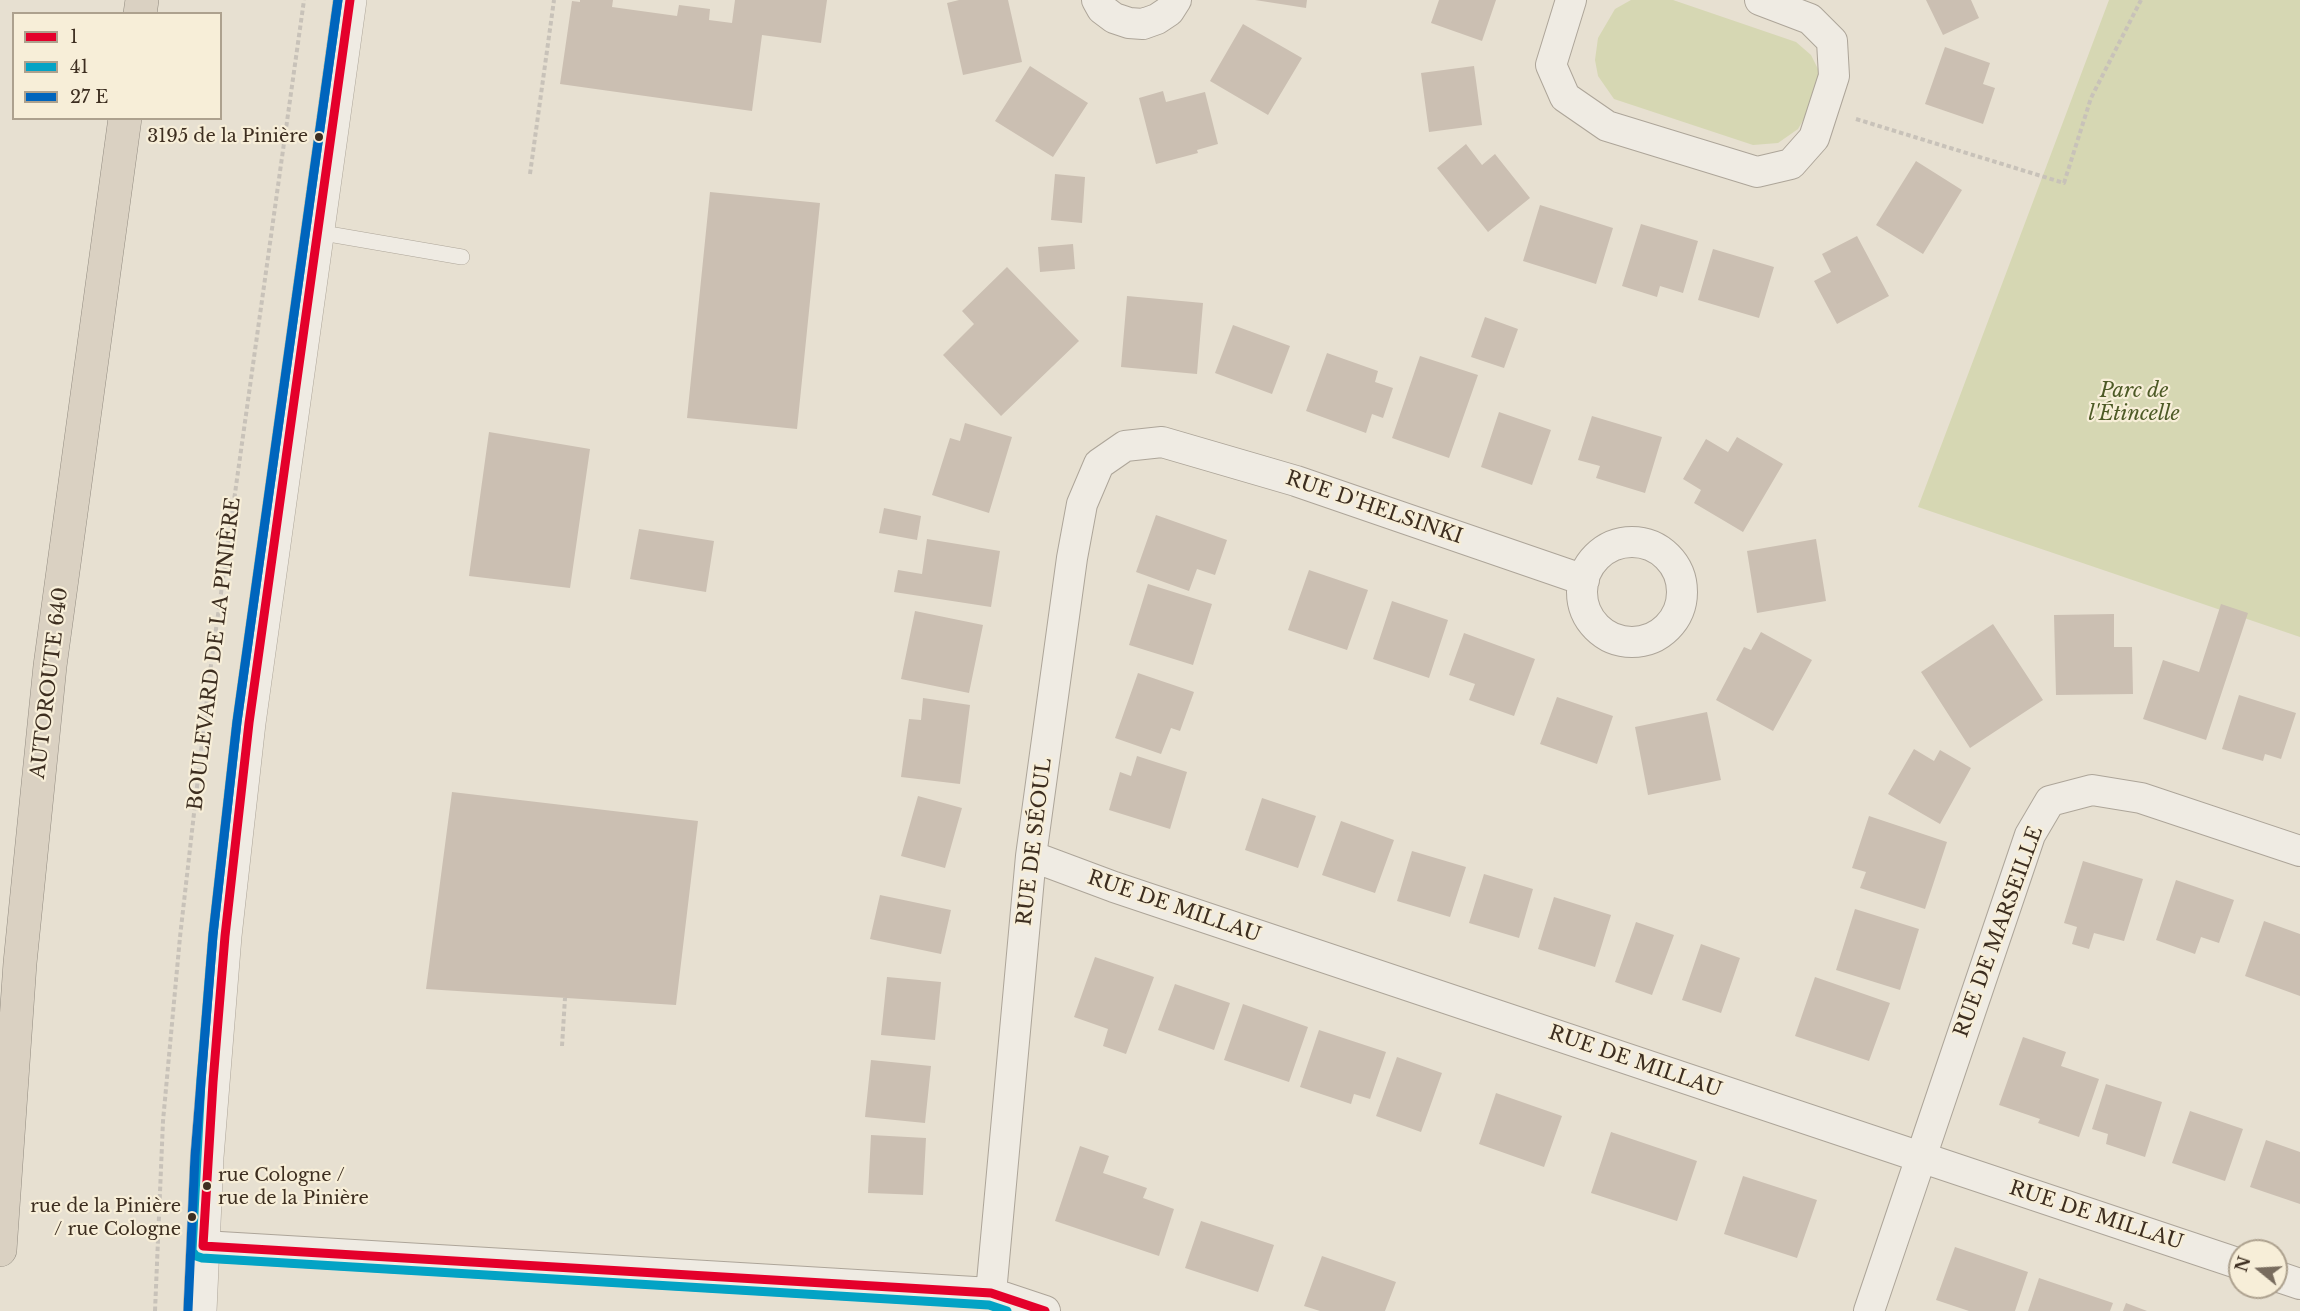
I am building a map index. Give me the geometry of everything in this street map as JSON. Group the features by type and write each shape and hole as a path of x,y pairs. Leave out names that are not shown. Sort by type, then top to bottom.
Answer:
{"highway":[{"name":"AUTOROUTE 640","path":"0,1250 19,975 48,688 125,120"}],"street":[{"path":"200,1311 207,1156 225,936 249,723 350,0"},
{"path":"1097,0 1102,9 1114,18 1129,23 1143,24 1169,11 1176,0"},
{"path":"1571,0 1551,65 1565,98 1608,126 1757,172 1791,164 1814,138 1834,76 1832,41 1810,19 1760,0"},
{"name":"RUE D'HELSINKI","path":"1162,442 1296,481 1584,580"},
{"name":"RUE DE SÉOUL","path":"992,1293 1031,856 1072,558 1082,504 1098,464 1125,446 1162,442"},
{"name":"RUE DE MARSEILLE","path":"1869,1311 2030,835 2050,801 2092,790 2141,798 2300,851"},
{"name":"RUE DE MILLAU","path":"1031,856 1114,887 2228,1260"},
{"path":"203,1246 992,1293 1045,1311"}],"lane":[{"path":"317,232 462,256"}],"path":[{"name":"BOULEVARD DE LA PINIÈRE","path":"155,1311 163,1121 180,937 210,672 304,0"},
{"path":"530,174 554,0"},
{"path":"1823,109 2064,183 2091,98 2141,0"},
{"path":"562,1046 565,998"}],"green space":[{"path":"1631,0 1673,0 1796,42 1811,55 1819,71 1818,95 1798,129 1778,143 1753,145 1614,99 1598,76 1595,60 1598,38 1615,9"},
{"name":"Parc de l'Étincelle","path":"2109,0 2300,0 2300,637 1918,507"}],"building":[{"path":"580,0 613,0 612,7 677,16 679,5 710,9 709,20 732,23 735,0 827,0 821,43 762,35 752,111 560,84 572,1 580,2"},
{"path":"959,0 1008,0 1022,62 963,75 947,3"},
{"path":"1255,0 1307,0 1306,8"},
{"path":"1439,0 1496,0 1482,41 1431,23"},
{"path":"1926,0 1971,0 1979,18 1943,35"},
{"path":"1243,24 1302,58 1268,115 1210,81"},
{"path":"1945,47 1990,63 1983,84 1995,88 1983,124 1925,104"},
{"path":"1030,66 1088,103 1053,157 995,121"},
{"path":"1474,66 1482,125 1429,132 1421,73"},
{"path":"1163,91 1166,102 1205,92 1218,144 1197,150 1198,153 1156,164 1139,98"},
{"path":"1466,144 1482,165 1495,154 1530,198 1488,232 1437,168"},
{"path":"1916,161 1962,190 1923,254 1876,225"},
{"path":"1055,174 1085,177 1082,223 1051,220"},
{"path":"710,192 820,203 797,429 687,418"},
{"path":"1540,205 1613,228 1596,284 1523,261"},
{"path":"1641,224 1698,241 1683,293 1660,286 1657,297 1622,286"},
{"path":"1857,236 1889,296 1837,324 1814,281 1831,272 1822,254"},
{"path":"1073,244 1075,269 1040,272 1038,247"},
{"path":"1713,249 1774,267 1759,318 1698,300"},
{"path":"1007,267 1079,341 1001,416 943,355 974,324 962,311"},
{"path":"1127,296 1203,303 1197,374 1121,367"},
{"path":"1485,317 1518,329 1504,368 1471,357"},
{"path":"1233,325 1290,346 1272,394 1215,373"},
{"path":"1327,353 1378,371 1375,382 1393,388 1383,418 1372,414 1366,433 1306,411"},
{"path":"1420,356 1478,375 1449,458 1392,438"},
{"path":"1499,412 1551,430 1532,485 1481,467"},
{"path":"1592,416 1662,437 1645,493 1596,478 1600,466 1578,460"},
{"path":"965,423 1012,437 989,513 932,495 950,438 960,441"},
{"path":"489,432 590,449 570,588 469,576"},
{"path":"1737,437 1783,464 1743,532 1694,503 1701,490 1683,479 1706,439 1728,452"},
{"path":"884,508 921,516 917,540 879,533"},
{"path":"1156,515 1227,540 1215,575 1197,569 1189,591 1136,572"},
{"path":"639,529 714,541 706,592 630,579"},
{"path":"927,539 1000,551 991,607 894,592 898,570 922,574"},
{"path":"1816,539 1826,601 1757,613 1747,551"},
{"path":"1309,570 1368,590 1347,650 1288,630"},
{"path":"1148,584 1212,604 1193,665 1129,645"},
{"path":"1392,601 1448,620 1429,678 1373,659"},
{"path":"2221,604 2248,613 2206,740 2143,719 2163,660 2199,672"},
{"path":"915,611 983,625 969,693 901,679"},
{"path":"2114,614 2114,647 2132,647 2133,694 2056,695 2054,615"},
{"path":"1993,624 2043,700 1970,748 1921,672"},
{"path":"1761,632 1812,660 1773,731 1716,700 1744,647 1751,650"},
{"path":"1464,633 1535,659 1514,716 1469,700 1475,684 1449,675"},
{"path":"1138,673 1194,692 1180,731 1171,728 1161,754 1115,738"},
{"path":"2239,695 2296,713 2281,759 2265,754 2263,761 2222,749"},
{"path":"1557,697 1613,716 1597,764 1540,744"},
{"path":"923,698 970,705 960,784 901,777 909,719 921,720"},
{"path":"1707,712 1721,780 1648,795 1635,727"},
{"path":"1914,749 1934,761 1940,750 1971,768 1940,824 1888,794"},
{"path":"1137,756 1187,772 1170,829 1109,810 1120,772 1131,776"},
{"path":"452,792 698,821 676,1005 426,989"},
{"path":"918,796 962,808 945,868 901,856"},
{"path":"1262,798 1316,816 1298,868 1245,850"},
{"path":"1869,816 1947,842 1925,909 1860,888 1866,872 1852,868"},
{"path":"1341,821 1394,840 1375,893 1322,875"},
{"path":"1412,851 1466,867 1450,917 1397,901"},
{"path":"2083,861 2143,879 2124,941 2094,933 2089,949 2072,944 2077,927 2064,923"},
{"path":"1484,874 1533,889 1519,938 1469,923"},
{"path":"2176,880 2234,900 2219,943 2201,937 2195,954 2156,940"},
{"path":"880,895 951,910 941,954 870,939"},
{"path":"1554,897 1611,915 1595,967 1538,949"},
{"path":"1855,909 1919,929 1900,990 1836,970"},
{"path":"2264,921 2300,934 2300,996 2245,976"},
{"path":"1636,922 1674,935 1652,995 1615,982"},
{"path":"1701,944 1740,958 1721,1013 1682,1000"},
{"path":"1095,957 1154,977 1126,1054 1103,1046 1108,1029 1074,1017"},
{"path":"887,977 941,982 935,1040 881,1035"},
{"path":"1815,977 1890,1003 1869,1061 1795,1036"},
{"path":"1175,984 1230,1003 1214,1050 1158,1030"},
{"path":"1243,1004 1308,1027 1289,1082 1224,1060"},
{"path":"1319,1030 1386,1052 1370,1099 1354,1094 1351,1104 1300,1087"},
{"path":"2023,1037 2066,1052 2061,1066 2099,1079 2079,1137 2038,1123 2040,1119 1999,1105"},
{"path":"1397,1057 1442,1073 1421,1132 1376,1116"},
{"path":"871,1060 931,1066 925,1123 865,1117"},
{"path":"2106,1084 2162,1102 2145,1157 2106,1144 2108,1134 2092,1129"},
{"path":"1496,1093 1562,1116 1544,1167 1479,1144"},
{"path":"2190,1111 2243,1129 2225,1181 2172,1163"},
{"path":"1611,1132 1697,1161 1677,1221 1591,1193"},
{"path":"871,1135 926,1138 923,1195 868,1193"},
{"path":"2266,1140 2300,1152 2300,1204 2250,1187"},
{"path":"1080,1146 1109,1156 1103,1173 1147,1188 1143,1198 1174,1209 1159,1256 1055,1221"},
{"path":"1743,1176 1817,1200 1797,1258 1724,1234"},
{"path":"1201,1221 1274,1245 1258,1292 1185,1268"},
{"path":"1955,1247 2028,1272 2015,1311 1969,1311 1936,1300"},
{"path":"1322,1256 1396,1282 1385,1311 1320,1311 1304,1306"},
{"path":"2039,1278 2113,1303 2110,1311 2028,1311"},
{"path":"2126,1303 2147,1311 2123,1311"}],"transit line":[{"name":"41","path":"338,0 237,722 213,935 201,1081 192,1251 196,1256 202,1258 989,1305 1007,1311"},
{"path":"188,1310 195,1156 213,935 237,722 338,0"},
{"name":"1","path":"350,0 249,723 225,936 203,1246 991,1293 1045,1311"}],"place":[{"name":"3195 de la Pinière","path":"319,137"},
{"name":"rue Cologne / rue de la Pinière","path":"207,1186"},
{"name":"rue de la Pinière / rue Cologne","path":"192,1217"}]}
